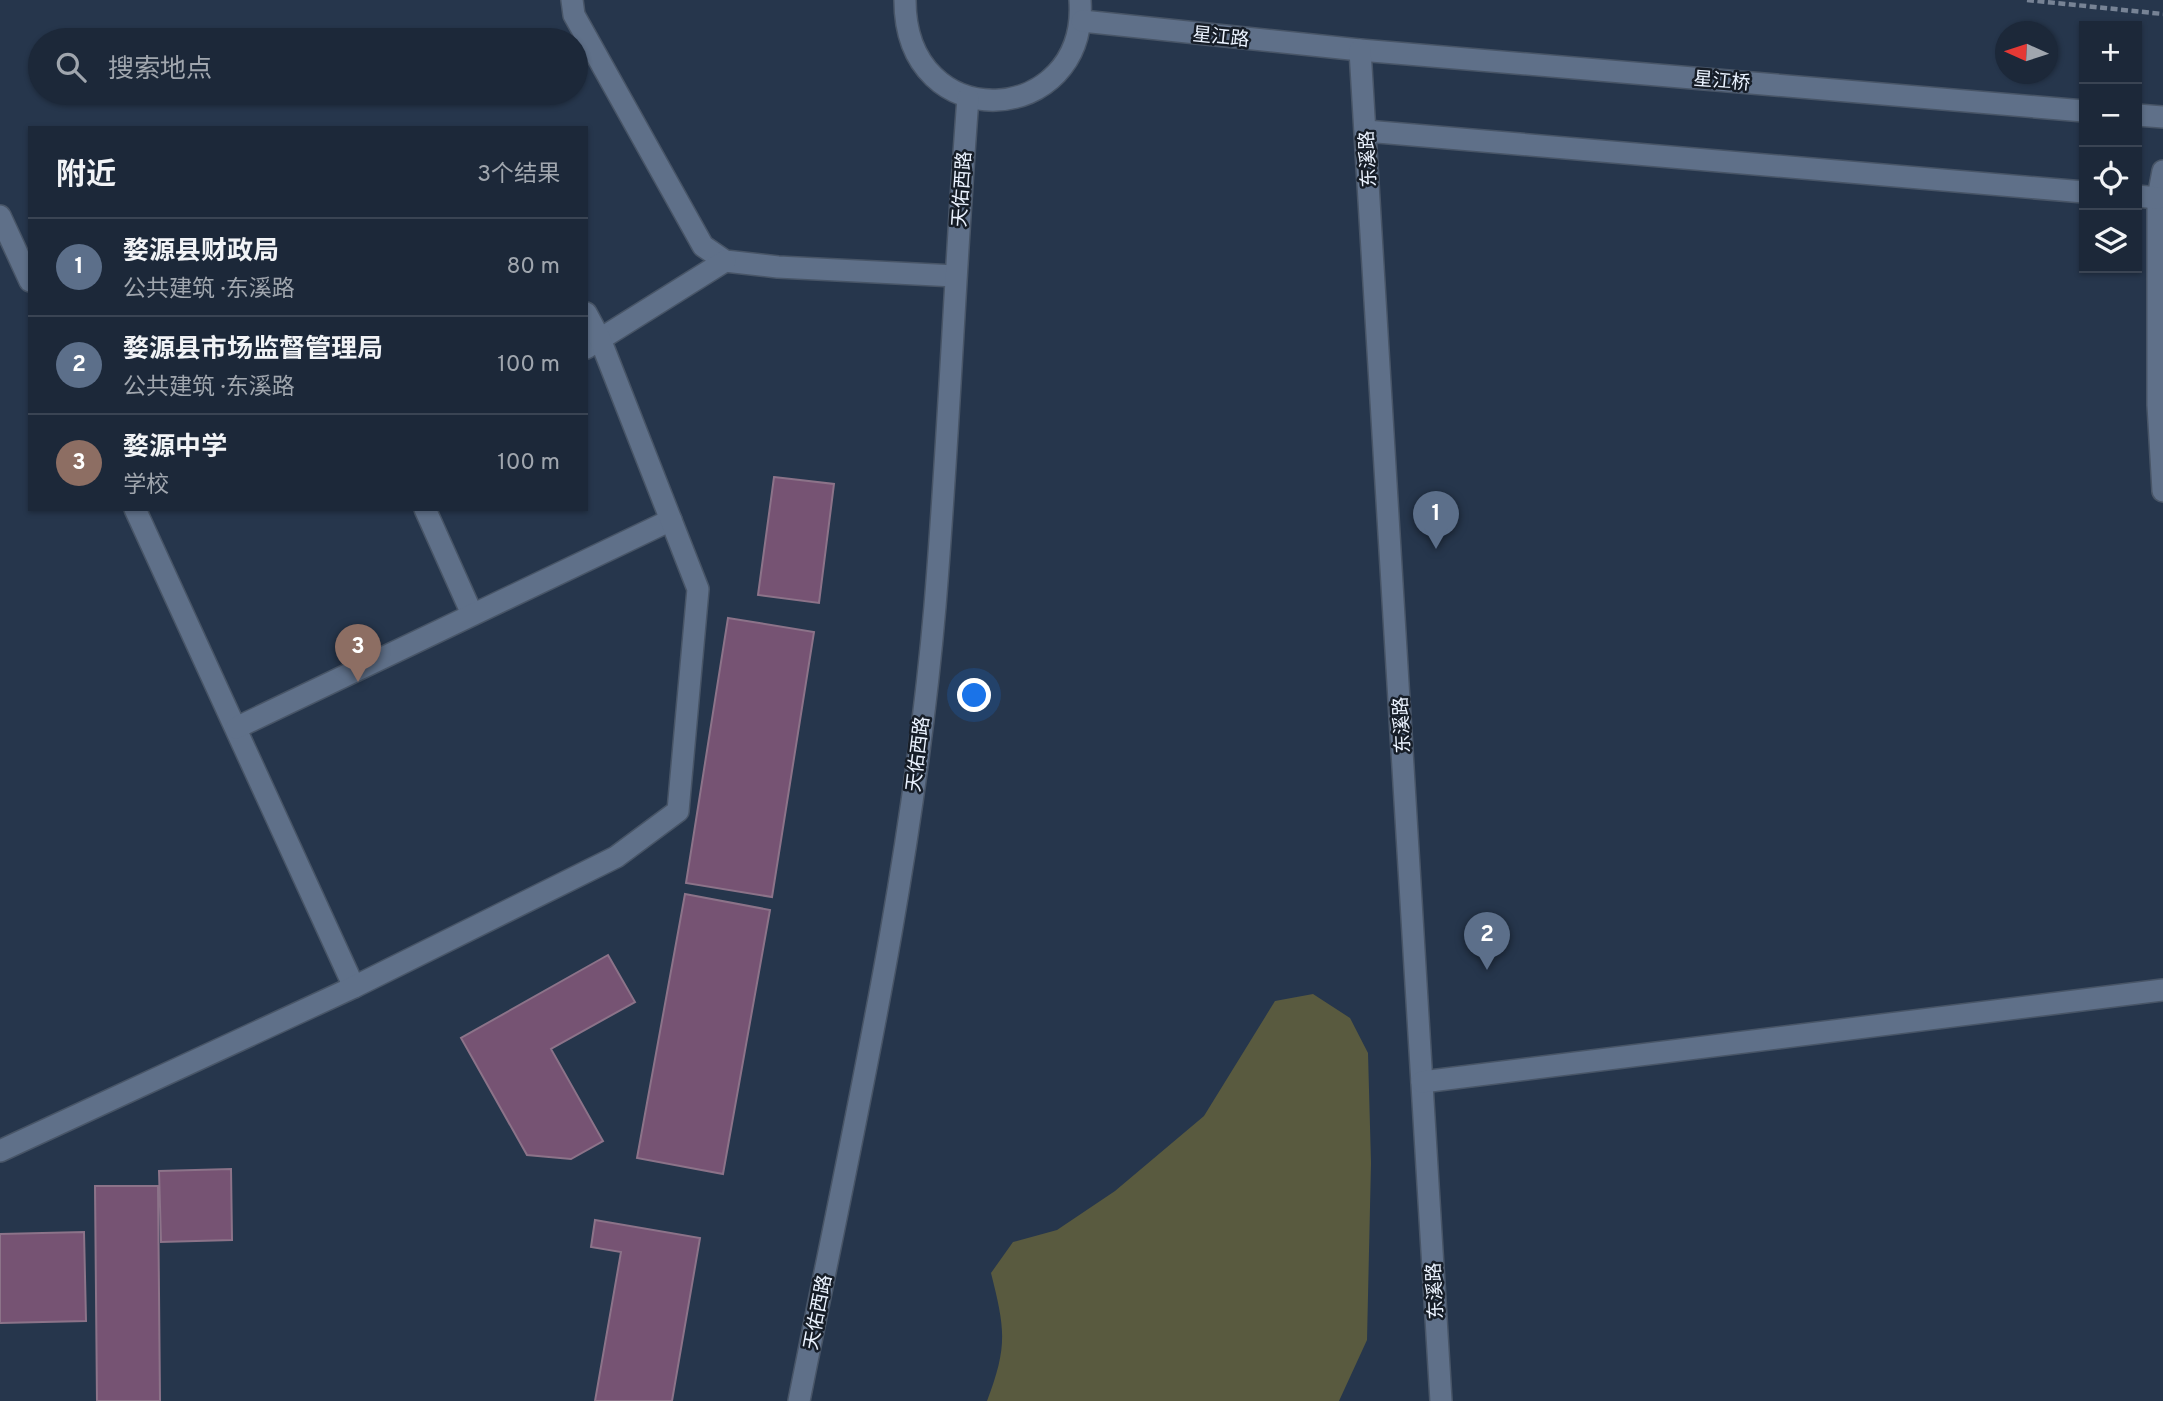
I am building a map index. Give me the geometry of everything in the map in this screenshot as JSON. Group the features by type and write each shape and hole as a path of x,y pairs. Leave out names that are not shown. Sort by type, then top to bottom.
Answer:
{"street":[{"path":"572,0 574,15 581,28"},
{"path":"905,0 905,25 913,49 926,71 945,87 968,98 994,101 1020,97 1043,86 1062,68 1076,46 1081,10"},
{"name":"星江路","path":"1081,10 1360,50"},
{"path":"588,40 703,246 725,261 778,268 955,276"},
{"name":"星江桥","path":"1360,50 2079,111"},
{"name":"东溪路","path":"1360,50 1441,1401"},
{"name":"天佑西路","path":"799,1401 892,933 915,771 935,607 968,98"},
{"path":"2142,115 2163,117"},
{"path":"1366,131 2079,192"},
{"path":"2163,171 2158,198 2158,405 2163,491"},
{"path":"2142,196 2158,198"},
{"path":"0,216 28,277"},
{"path":"593,343 725,261"},
{"path":"0,1151 354,987 616,857 678,811 698,589 671,520 593,343 588,322"},
{"path":"136,511 354,987"},
{"path":"426,511 472,614"},
{"path":"236,728 671,520"},
{"path":"1422,1082 2163,990"}],"path":[{"path":"2027,0 2163,14"}],"green space":[{"path":"1313,994 1350,1018 1368,1053 1371,1163 1367,1340 1339,1401 987,1401 998,1366 1002,1337 991,1273 1013,1242 1057,1230 1115,1191 1204,1116 1275,1001"}],"building":[{"path":"774,477 834,484 819,603 758,595"},
{"path":"728,618 814,632 772,897 686,883"},
{"path":"685,894 770,910 723,1174 637,1158"},
{"path":"608,955 635,1002 551,1049 603,1141 571,1159 527,1155 461,1038"},
{"path":"231,1169 232,1240 161,1242 159,1171"},
{"path":"95,1186 158,1186 160,1401 97,1401"},
{"path":"595,1220 700,1238 672,1401 595,1401 621,1252 591,1247"},
{"path":"84,1232 86,1321 0,1323 0,1234"}],"place":[{"name":"婺源县财政局","path":"1436,549"},
{"name":"婺源中学","path":"358,682"},
{"name":"婺源县市场监督管理局","path":"1487,970"}]}
